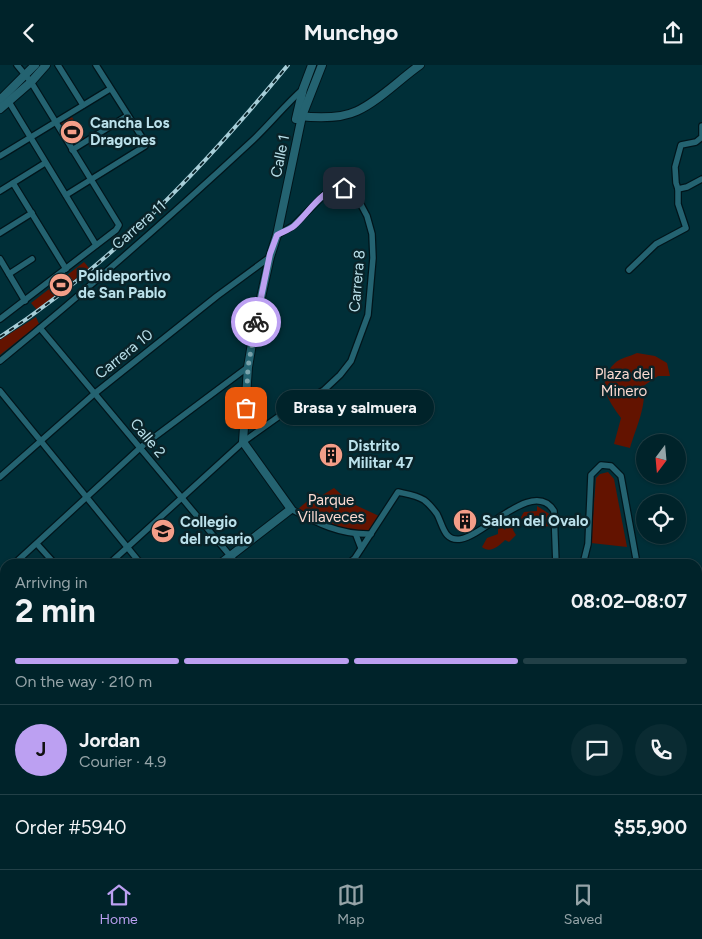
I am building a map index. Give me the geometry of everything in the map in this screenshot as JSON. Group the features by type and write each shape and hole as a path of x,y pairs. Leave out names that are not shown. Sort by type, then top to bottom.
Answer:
{"street":[{"path":"0,319 116,230 119,225 31,82 18,65"},
{"path":"0,100 34,65"},
{"path":"0,109 31,82 46,65"},
{"path":"58,65 83,105"},
{"path":"66,195 145,146 145,142 96,65"},
{"name":"Calle 1","path":"243,442 248,367 270,255 272,234 312,65"},
{"name":"Calle 1","path":"307,92 322,65"},
{"path":"289,102 294,102 301,111 330,117 342,116 357,111 390,89 420,65"},
{"path":"0,156 110,89"},
{"name":"Carrera 11","path":"0,361 248,145 289,102 307,92"},
{"path":"9,102 96,245"},
{"name":"Calle 1","path":"270,255 277,235 301,111"},
{"path":"72,150 127,116"},
{"path":"629,270 656,244 686,228 678,204 675,167 681,145 696,142 702,137 702,126"},
{"path":"0,191 45,163"},
{"path":"678,189 687,187 702,179"},
{"path":"13,183 66,269"},
{"name":"Carrera 8","path":"114,559 243,442 278,417 324,390 351,361 368,315 373,259 372,234 367,216 359,201 348,191 340,188 325,194 293,227 277,235"},
{"path":"0,233 32,213"},
{"name":"Carrera 10","path":"0,477 94,394 270,255"},
{"path":"0,259 25,301"},
{"path":"9,274 32,259"},
{"name":"Calle 2","path":"40,328 233,559"},
{"path":"19,559 141,447 248,367"},
{"path":"0,391 137,559"},
{"path":"243,442 291,509 319,525 356,535 371,534"},
{"path":"584,559 588,544 591,475 601,465 611,466 621,476 636,559"},
{"path":"355,559 398,492 412,495 424,501 437,514 444,532 452,539 462,539 472,534 529,500 550,504 554,511 556,559"},
{"path":"226,559 291,509"},
{"path":"356,535 362,548"},
{"path":"37,543 51,559"}],"green space":[{"name":"Cancha Los Dragones","path":"72,117 85,139 73,146 59,125"},
{"name":"Polideportivo de San Pablo","path":"84,262 89,268 37,310 31,303"},
{"path":"36,317 39,324 0,355 0,340"},
{"name":"Plaza del Minero","path":"637,353 655,356 667,363 670,376 658,376 642,387 644,400 630,448 614,444 621,418 608,398 605,384 609,370 617,361"},
{"path":"608,472 614,479 627,547 591,543 596,478 600,474"},
{"name":"Parque Villaveces","path":"334,488 351,503 379,516 369,532 360,533 341,530 314,519 298,509 317,493 321,496"},
{"path":"537,506 551,515 551,526 539,527 527,520 526,523 522,521 521,517 524,512 537,511"},
{"path":"509,519 513,521 511,525 515,524 513,530 516,535 509,542 505,540 494,548 488,550 482,547 487,538 498,534 498,529 502,527 505,530"}],"railway":[{"path":"0,337 41,309 118,246 189,177 288,65"}],"way so far":[{"path":"246,408 248,367 256,322"}],"place":[{"name":"Cancha Los Dragones","path":"72,132"},
{"name":"Polideportivo de San Pablo","path":"61,285"},
{"name":"Brasa y salmuera","path":"246,408"},
{"name":"Distrito Militar 47","path":"331,455"},
{"name":"Salon del Ovalo","path":"465,521"},
{"name":"Collegio del rosario","path":"163,531"}],"route":[{"path":"256,322 270,254 277,235 293,227 325,194 344,188"}]}
